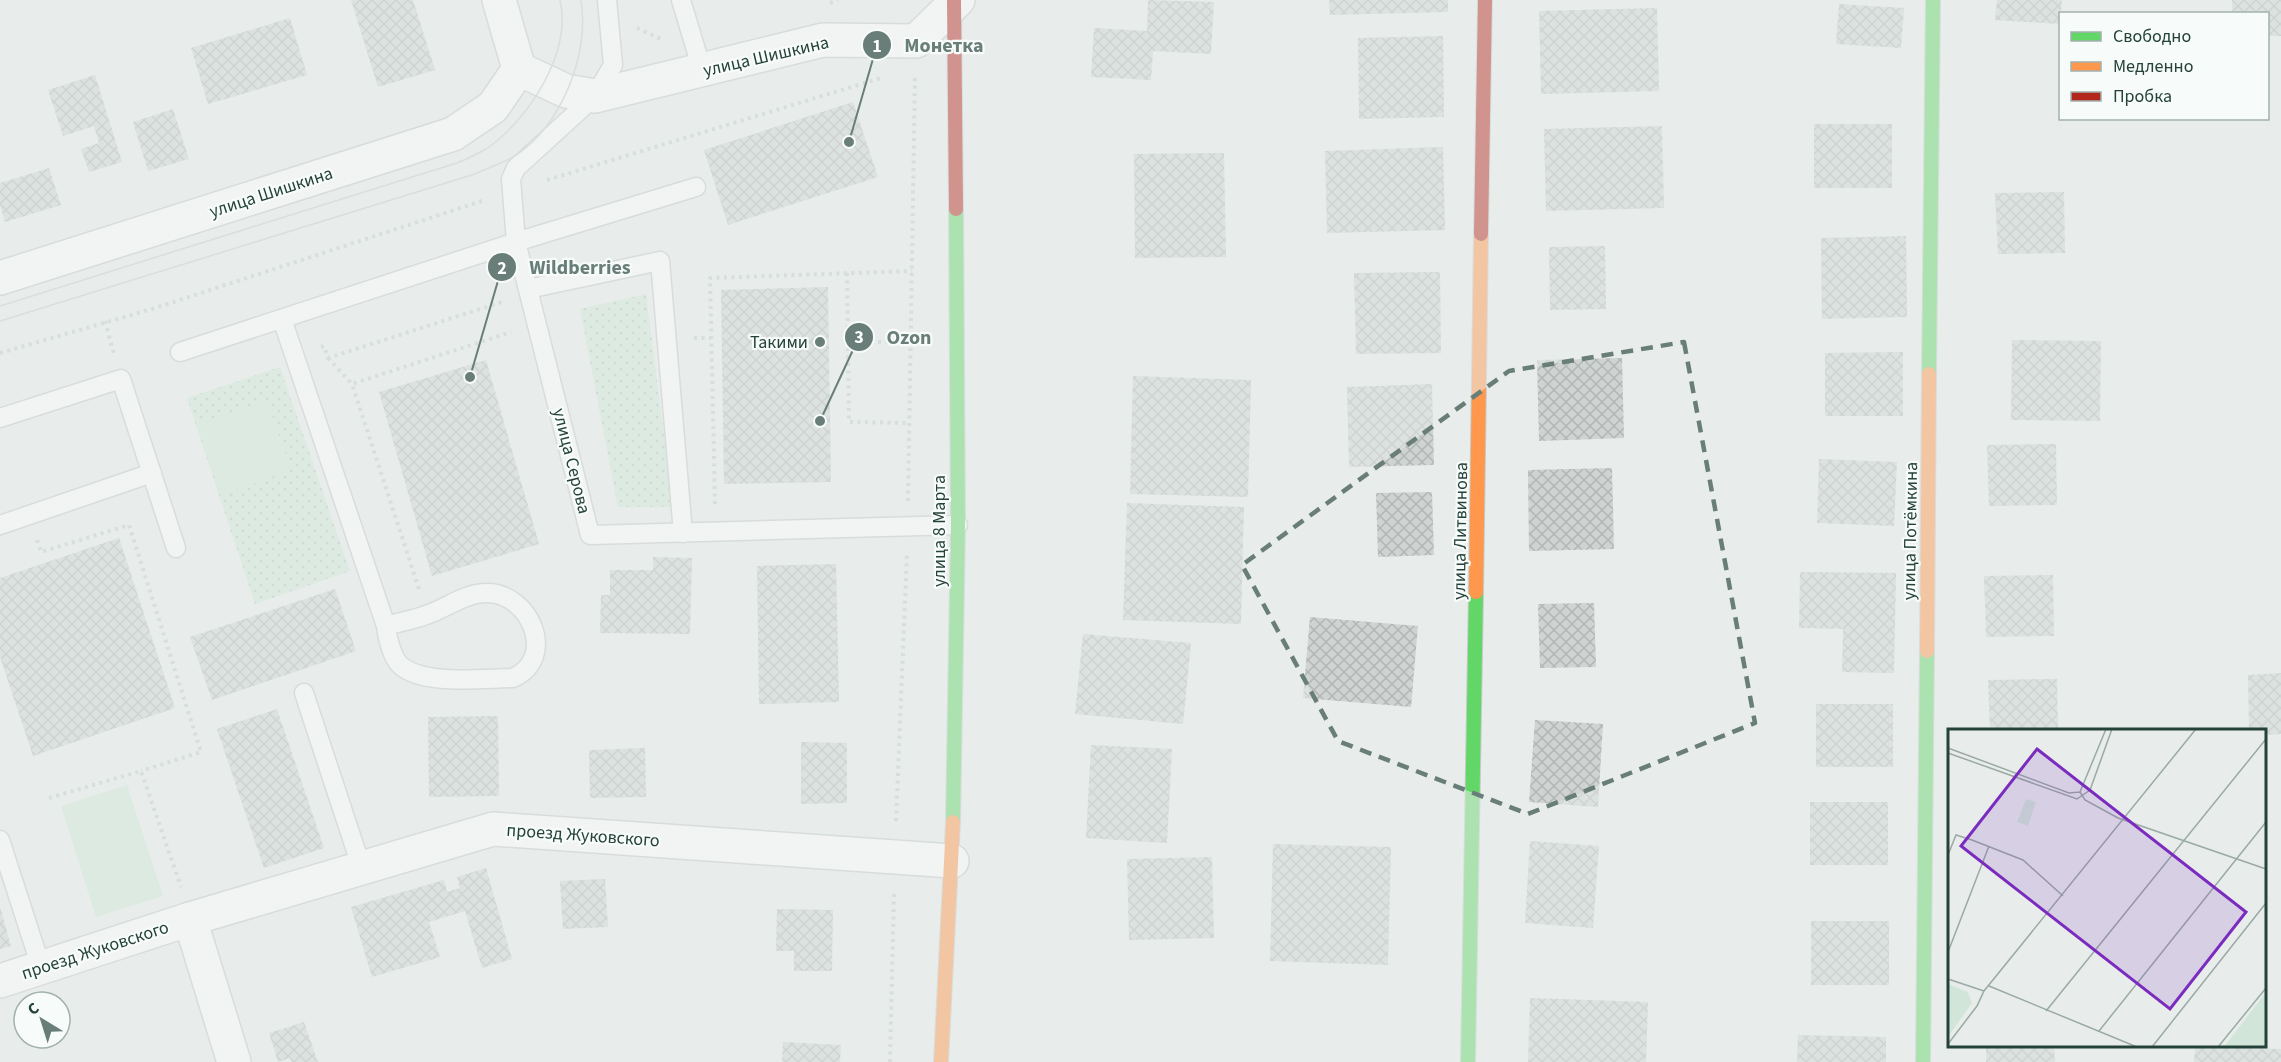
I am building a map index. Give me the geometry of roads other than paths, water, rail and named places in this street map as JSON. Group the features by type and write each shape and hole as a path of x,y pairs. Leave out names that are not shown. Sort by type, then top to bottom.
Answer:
{"street":[{"path":"499,0 519,69 566,91 595,96"},
{"name":"улица Шишкина","path":"595,96 823,40 916,55 956,0"},
{"name":"улица 8 Марта","path":"941,1062 952,861 958,525 956,0"},
{"name":"улица Литвинова","path":"1468,1062 1485,0"},
{"name":"улица Потёмкина","path":"1923,1062 1934,0"},
{"name":"улица Шишкина","path":"0,278 453,134 493,107 519,69"},
{"name":"проезд Жуковского","path":"0,981 190,919 493,829 952,861"},
{"name":"проезд Жуковского","path":"190,919 234,1062"}],"lane":[{"name":"улица Серова","path":"607,0 613,65 595,96 516,168 511,179 516,242 590,535 958,525"},
{"path":"681,0 702,70"},
{"path":"180,352 516,242 696,187"},
{"path":"528,289 660,261 684,533"},
{"path":"282,320 386,626 387,638 399,664 424,677 513,678 525,673 533,659 537,636 527,615 508,596 485,592 457,601 428,615 386,626"},
{"path":"0,418 122,379 176,548"},
{"path":"0,525 152,473"},
{"path":"304,693 362,869"},
{"path":"0,840 41,967"}],"tram line":[{"path":"0,306 457,163 483,151 517,121 544,83 560,41 562,20 560,0"},
{"path":"0,321 475,174 504,162 530,144 545,128 568,88 581,44 583,21 581,0"}],"place":[{"name":"Монетка","path":"849,142"},
{"name":"Такими","path":"820,342"},
{"name":"Wildberries","path":"470,377"},
{"name":"Ozon","path":"820,421"}]}
